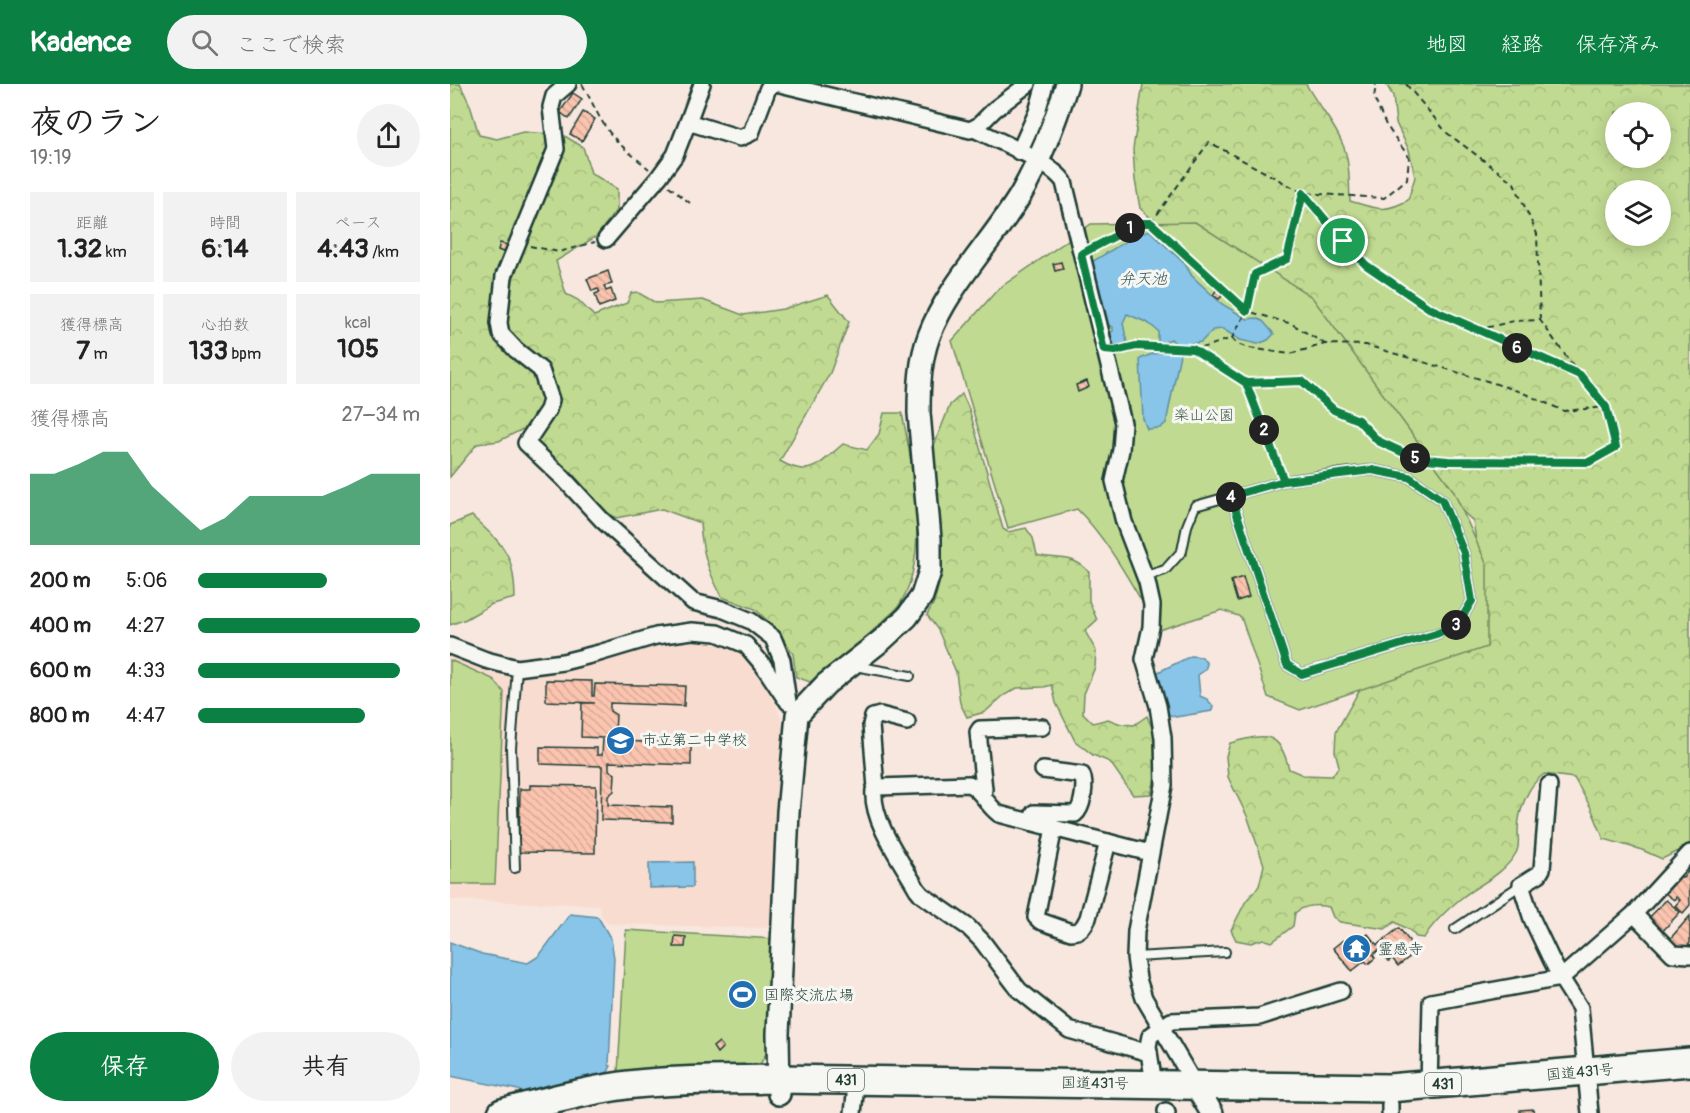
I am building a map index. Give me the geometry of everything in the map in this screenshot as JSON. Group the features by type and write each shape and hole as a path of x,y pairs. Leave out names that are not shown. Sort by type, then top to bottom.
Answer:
{"highway":[{"name":"国道431号","path":"566,1113 641,1099 778,1086 854,1104 1203,1099 1429,1086 1588,1091 1690,1062"},
{"name":"国道431号","path":"502,1113 567,1095 627,1085 687,1080 778,1086 1203,1099 1390,1108 1588,1091 1690,1078"}],"street":[{"path":"568,84 555,96 551,107 556,148 504,276 499,323 501,334 516,350 541,370 550,400 548,410 526,443 564,478 602,520 693,602 722,609 751,621 773,638 782,660 792,709 778,1034 778,1086"},
{"path":"606,239 675,155 702,84"},
{"path":"688,122 740,138 751,133 768,88 773,84"},
{"path":"780,84 964,130 974,129 1038,161 1058,174 1064,182 1123,423 1121,450 1114,481 1124,522 1145,576 1152,605 1151,627 1144,659 1158,706 1163,738 1164,785 1136,931 1135,957 1138,979 1144,998 1203,1099"},
{"path":"974,129 1028,84"},
{"path":"1019,152 1037,112 1045,84"},
{"path":"792,709 882,640 907,617 922,596 930,571 919,413 924,354 933,327 948,299 1011,209 1038,161 1056,119 1067,84"},
{"path":"450,646 486,660 517,668 572,660 656,636 692,631 717,633 746,645 763,665 792,709"},
{"path":"907,723 880,715 873,717 871,724 876,788 874,798 878,816 917,889 975,934 1019,990 1069,1030 1149,1053"},
{"path":"983,795 978,732 980,729 1042,727"},
{"path":"1030,822 1034,813 1075,814 1080,809 1084,779 1082,775 1043,770"},
{"path":"876,788 962,782 974,786 983,795 987,805 999,814 1150,853"},
{"path":"1549,785 1542,869 1539,874 1521,885 1532,919 1561,978 1580,1008 1588,1091"},
{"path":"1054,828 1036,916 1040,921 1071,932 1077,932 1084,927 1088,918 1108,842"},
{"path":"1429,1086 1431,1002 1561,978 1634,914 1690,853"},
{"path":"1634,914 1673,954 1690,956"},
{"path":"1152,1071 1149,1053 1150,1036 1171,1021 1259,1017 1341,991"}],"lane":[{"path":"1145,576 1165,570 1182,551 1187,526 1196,506 1231,496 1284,481 1372,470 1409,477 1442,500 1464,553 1472,601 1458,624 1436,634 1302,674 1287,665 1231,496"},
{"path":"850,665 910,676"},
{"path":"515,868 511,748 517,668"},
{"path":"1455,929 1521,885"},
{"path":"1135,957 1225,952"}],"path":[{"path":"582,84 616,141 690,203"},
{"path":"1303,193 1384,198 1407,179 1409,157 1386,125 1374,98 1376,84"},
{"path":"1193,349 1246,383 1302,381 1334,410 1358,420 1378,441 1415,458 1448,461 1589,462 1616,447 1606,407 1540,320 1537,234 1514,183 1447,133 1406,84"},
{"path":"1151,223 1209,142 1303,193 1366,265 1429,308 1580,375"},
{"path":"1104,350 1115,351 1136,346 1193,349 1232,338 1247,311 1255,274 1287,259 1303,193"},
{"path":"1081,254 1140,223 1151,223 1247,311 1292,324 1325,344"},
{"path":"516,243 559,252 606,239"},
{"path":"1477,330 1514,321 1540,320"},
{"path":"1232,338 1237,344 1249,348 1290,354 1325,344 1366,345 1521,392 1564,411 1606,407"},
{"path":"1246,383 1284,481"}],"shaded area":[{"path":"665,642 706,642 734,649 756,665 778,710 786,735 771,919 768,928 609,924 601,915 599,905 450,900 450,656 497,673 536,672 594,665 646,646"}],"green space":[{"path":"450,84 460,84 470,105 479,135 497,139 523,132 563,135 583,147 591,173 617,189 617,209 597,236 556,261 566,294 578,300 594,316 627,303 631,293 637,292 656,303 703,300 743,315 783,309 828,295 849,322 830,373 780,461 800,469 807,469 821,463 843,444 867,450 879,434 884,413 902,413 911,459 917,539 908,587 898,607 847,654 810,682 796,677 793,654 779,632 755,609 722,597 707,561 700,523 662,509 616,518 599,507 569,470 523,429 499,441 477,444 450,477"},
{"path":"1143,84 1306,84 1343,145 1348,165 1350,201 1386,208 1408,200 1415,177 1409,150 1396,123 1393,96 1386,84 1690,84 1690,843 1685,848 1662,859 1642,850 1604,839 1591,808 1574,778 1544,774 1533,785 1525,799 1518,823 1518,848 1511,861 1497,874 1454,904 1435,922 1424,938 1416,937 1411,931 1395,922 1385,929 1340,922 1333,917 1329,907 1316,905 1303,908 1295,913 1293,926 1272,942 1263,939 1251,943 1236,940 1231,930 1246,901 1259,886 1264,865 1248,818 1228,777 1226,756 1230,743 1253,738 1269,738 1280,747 1289,769 1303,775 1332,776 1339,766 1335,751 1336,732 1365,680 1482,579 1473,521 1140,208 1133,149"},
{"name":"楽山公園","path":"1195,222 1312,297 1453,490 1487,565 1487,647 1300,710 1268,697 1241,617 1222,610 1159,630 1101,537 1077,509 1008,528 952,341 998,289 1091,224"},
{"path":"962,394 969,409 1003,529 1008,532 1026,528 1033,538 1037,555 1071,560 1089,572 1089,601 1097,620 1085,631 1096,651 1095,667 1084,694 1083,713 1093,723 1108,719 1121,724 1134,725 1147,716 1157,754 1156,773 1151,794 1133,795 1110,762 1093,755 1075,741 1056,703 1052,685 1017,688 1003,696 985,712 967,717 960,703 956,672 938,630 927,615 935,600 942,571 939,516 931,453 950,405"},
{"path":"472,516 505,551 512,570 515,598 492,604 450,625 450,525"},
{"path":"450,660 493,679 504,692 495,884 450,884"},
{"name":"国際交流広場","path":"626,930 775,939 769,1049 759,1066 618,1073"}],"water":[{"name":"弁天池","path":"1149,230 1222,304 1247,319 1256,318 1263,321 1274,334 1268,340 1258,344 1240,340 1223,329 1213,330 1201,342 1189,344 1180,354 1166,423 1160,428 1147,429 1143,419 1140,359 1152,354 1171,351 1175,343 1171,339 1163,343 1158,341 1158,331 1148,323 1127,314 1123,323 1127,343 1115,346 1108,335 1113,331 1113,327 1108,325 1090,263"},
{"path":"1191,656 1202,657 1207,664 1205,670 1198,675 1200,696 1207,699 1213,706 1212,711 1176,717 1167,714 1156,673"},
{"path":"693,862 693,887 649,888 649,863"},
{"path":"570,914 598,917 611,939 614,958 609,1065 611,1066 605,1077 525,1094 518,1090 450,1076 450,942 482,954 528,963 539,956"}],"building":[{"path":"573,93 582,99 569,119 560,112"},
{"path":"583,112 595,119 582,141 570,134"},
{"path":"500,243 508,245 505,253 498,250"},
{"path":"1061,262 1063,269 1055,271 1053,264"},
{"path":"608,271 612,284 604,286 606,291 611,289 615,301 599,307 595,294 600,292 598,289 592,291 587,279"},
{"path":"1217,289 1224,294 1219,299 1213,295"},
{"path":"1087,381 1089,387 1078,392 1076,385"},
{"path":"1243,577 1249,597 1237,601 1231,581"},
{"path":"546,680 592,681 592,696 594,696 595,684 685,686 684,706 610,703 610,711 616,715 615,732 609,737 609,741 691,743 691,765 609,762 609,770 615,774 614,791 608,796 608,805 672,807 672,822 601,820 602,766 540,764 540,747 597,748 597,755 602,755 603,738 581,737 582,703 595,703 546,701"},
{"path":"530,785 596,786 595,853 519,852 520,789 530,789"},
{"path":"1689,870 1690,905 1683,913 1675,906 1680,900 1676,897 1674,900 1665,893 1679,875 1683,878"},
{"path":"1666,900 1680,912 1660,934 1646,921"},
{"path":"1690,916 1690,943 1683,952 1669,940"},
{"name":"霊感寺","path":"1399,928 1417,951 1398,966 1392,958 1389,961 1382,952 1384,950 1382,947 1373,955 1375,958 1368,964 1365,961 1352,971 1333,948 1343,940 1350,948 1368,934 1377,945"},
{"path":"675,936 686,937 685,947 674,947"},
{"path":"719,1042 723,1047 717,1053 713,1047"},
{"path":"1533,1109 1534,1113 1520,1113 1520,1110"}],"place":[{"name":"市立第二中学校","path":"621,740"},
{"name":"霊感寺","path":"1357,949"},
{"name":"国際交流広場","path":"743,995"}],"route":[{"path":"1343,241 1303,193 1287,259 1255,274 1247,311 1151,223 1140,223 1081,254 1104,350 1115,351 1136,346 1193,349 1246,383 1284,481 1372,470 1409,477 1442,500 1464,553 1472,601 1458,624 1436,634 1302,674 1287,665 1231,496 1284,481 1265,432 1246,383 1302,381 1334,410 1358,420 1378,441 1415,458 1448,461 1589,462 1616,447 1606,407 1580,375 1429,308 1366,265 1343,241"}]}
